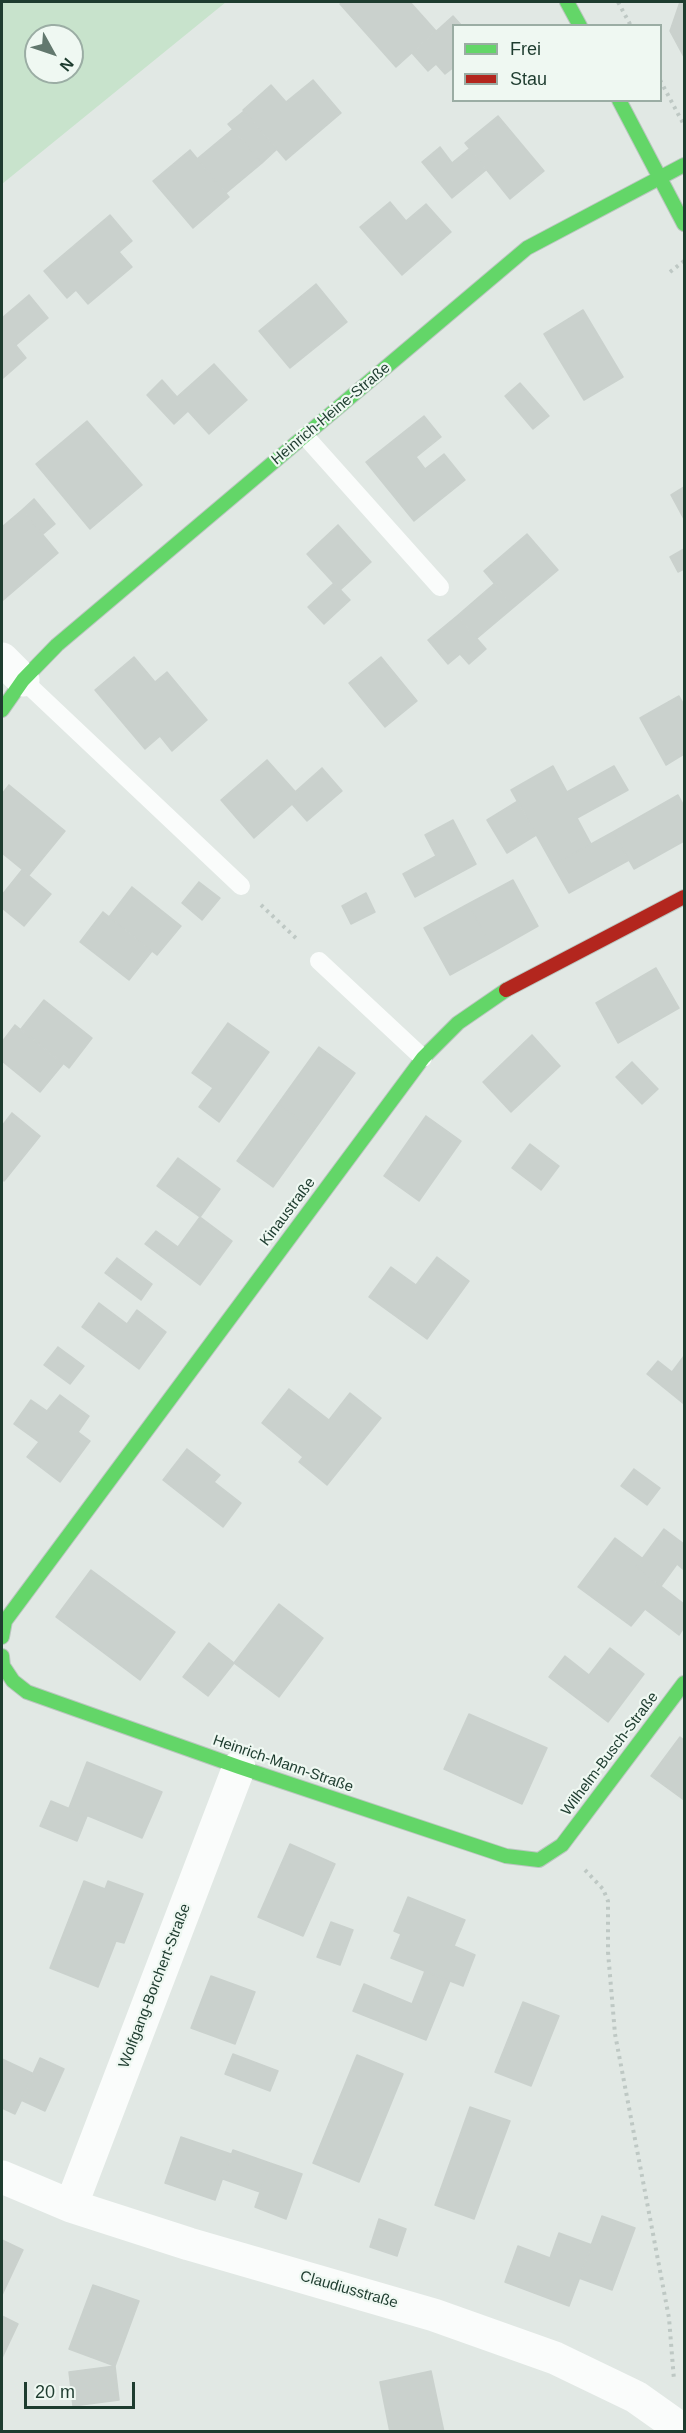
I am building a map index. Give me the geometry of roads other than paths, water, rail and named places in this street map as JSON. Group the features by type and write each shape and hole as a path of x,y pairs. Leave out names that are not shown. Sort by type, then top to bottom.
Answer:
{"street":[{"path":"567,2 579,24"},
{"path":"620,102 684,224"},
{"name":"Heinrich-Heine-Straße","path":"2,710 12,669 57,645 526,248 684,165"},
{"name":"Kinaustraße","path":"2,1637 5,1621 423,1058 458,1023 502,992 684,897"},
{"name":"Heinrich-Mann-Straße","path":"2,1661 13,1681 27,1692 239,1767 506,1856 539,1860 562,1845"},
{"name":"Wilhelm-Busch-Straße","path":"562,1845 684,1683"},
{"name":"Wolfgang-Borchert-Straße","path":"71,2206 239,1767"},
{"name":"Claudiusstraße","path":"2,2176 71,2206 189,2244 434,2315 544,2354 636,2397 682,2425"}],"lane":[{"path":"306,436 440,587"},
{"path":"12,669 242,886"},
{"path":"319,961 423,1058"}]}
